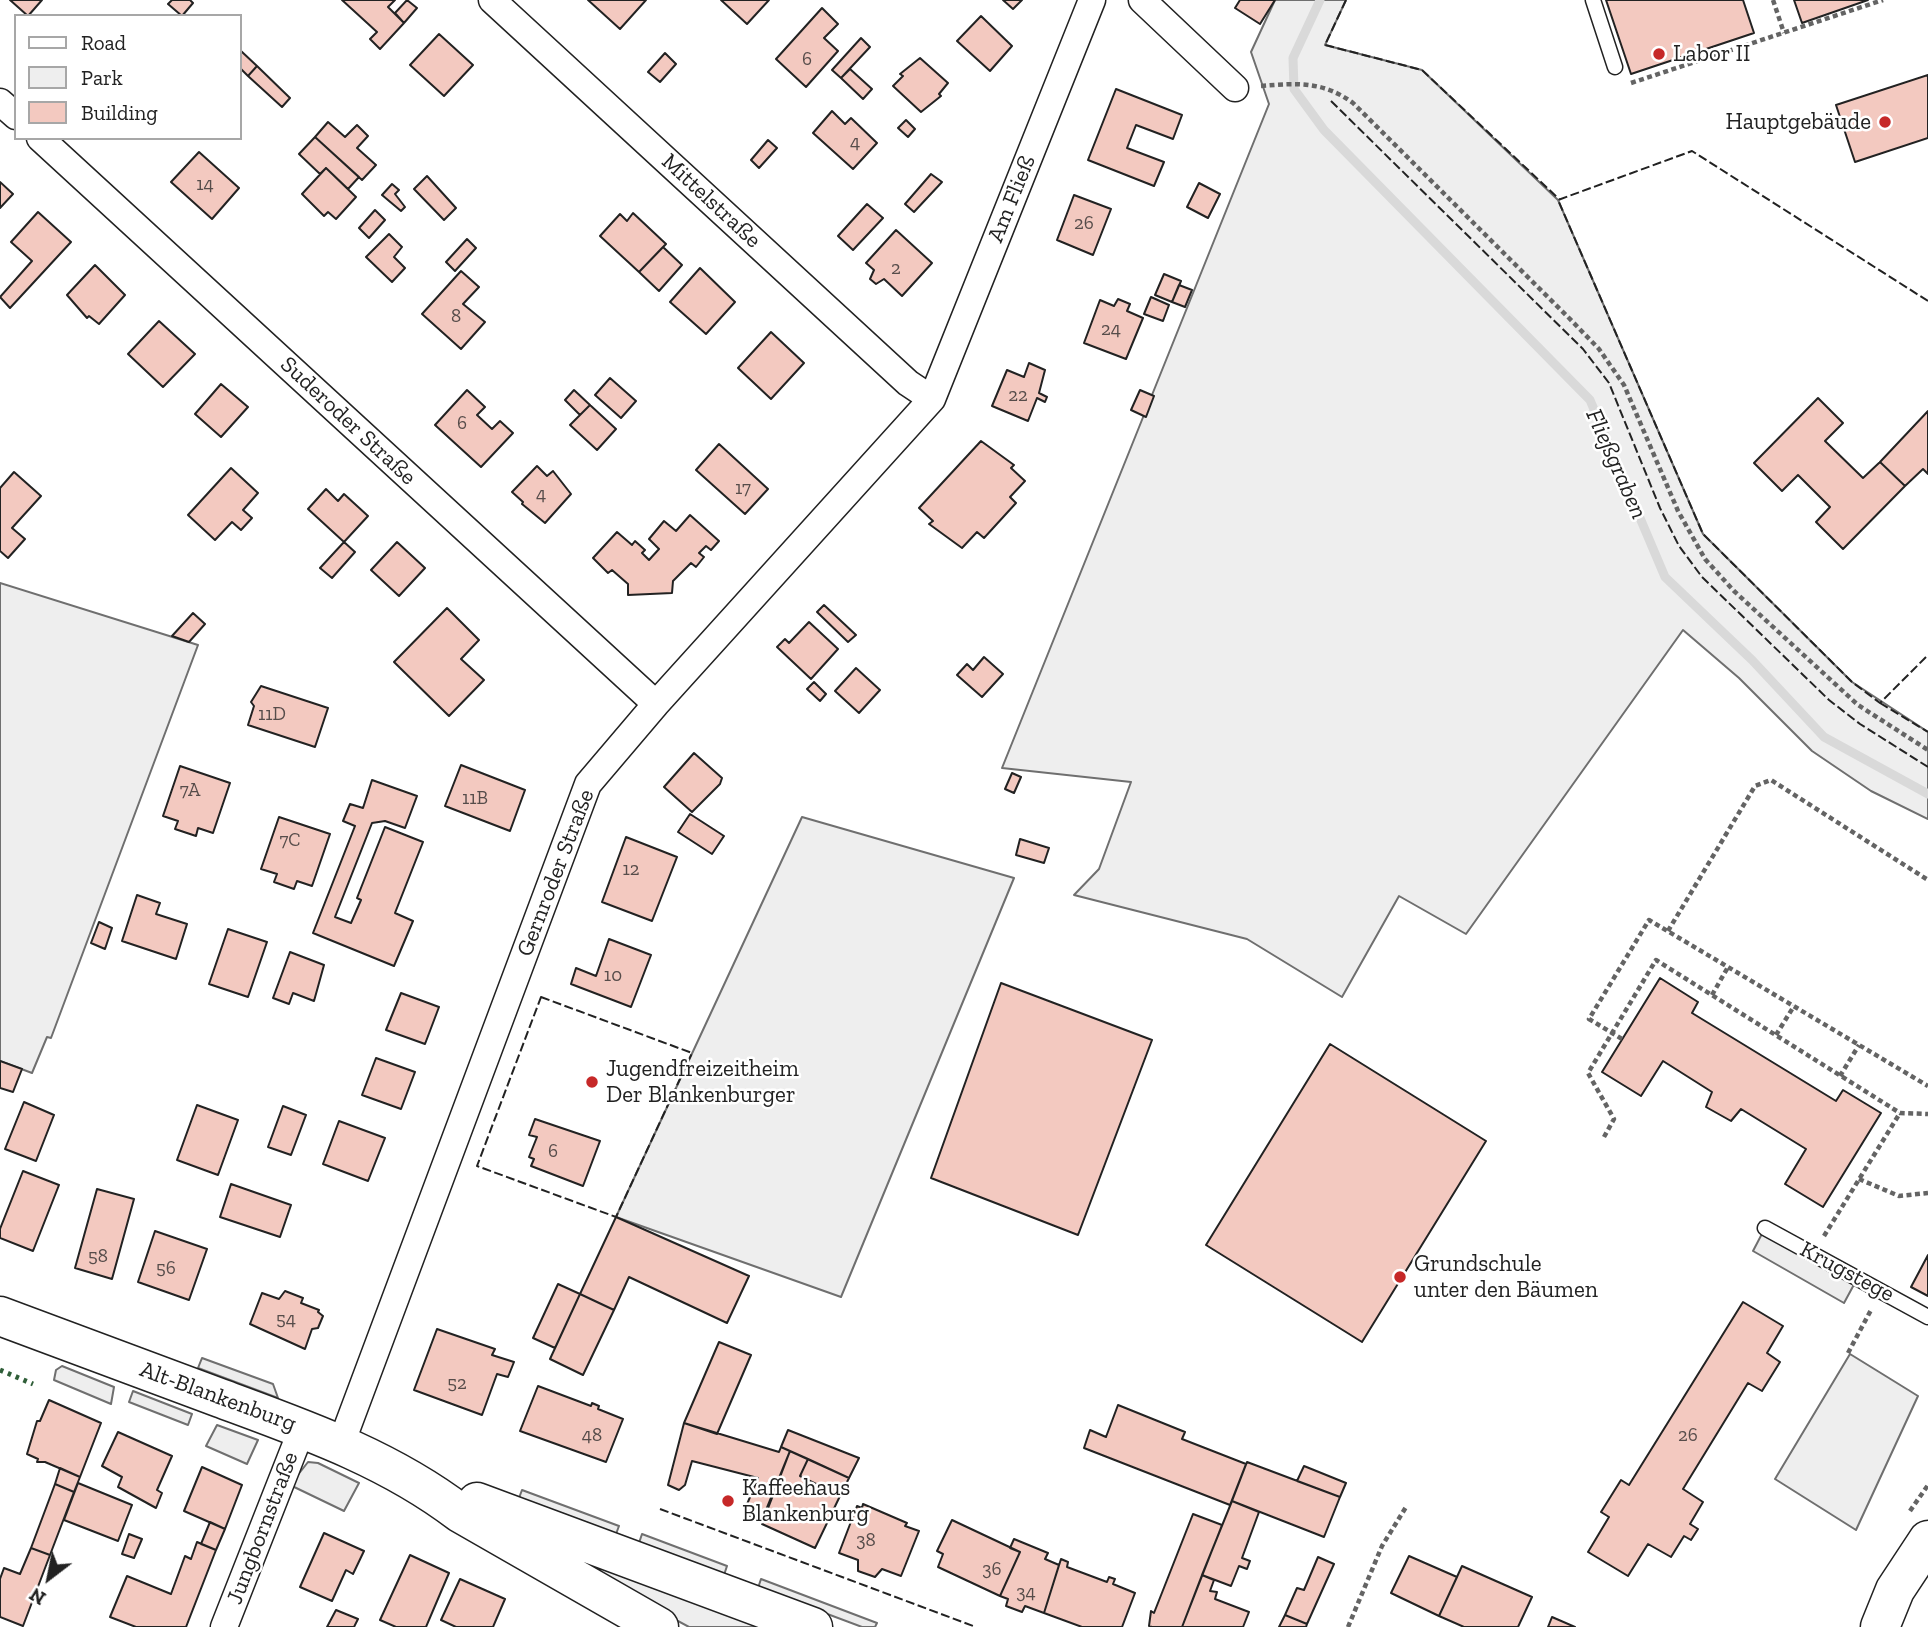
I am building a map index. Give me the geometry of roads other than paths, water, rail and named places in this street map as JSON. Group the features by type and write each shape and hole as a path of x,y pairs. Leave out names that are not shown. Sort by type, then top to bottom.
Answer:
{"main road":[{"name":"Alt-Blankenburg","path":"0,1316 380,1461 460,1513 659,1627"},
{"name":"Alt-Blankenburg","path":"430,1491 478,1502 813,1627"},
{"path":"1880,1627 1895,1590 1928,1540"}],"street":[{"name":"Mittelstraße","path":"492,0 908,383 932,399"},
{"name":"Am Fließ","path":"932,399 1092,0"},
{"path":"1142,0 1235,88"},
{"path":"0,102 14,114"},
{"name":"Suderoder Straße","path":"42,140 656,704"},
{"name":"Gernroder Straße","path":"341,1444 588,784 656,704 932,399"},
{"name":"Jungbornstraße","path":"224,1627 302,1429"}],"lane":[{"path":"1593,0 1615,67"},
{"name":"Krugstege","path":"1765,1228 1928,1317"}],"waterway":[{"name":"Fließgraben","path":"1320,0 1293,58 1294,89 1324,130 1590,400 1665,577 1752,660 1824,737 1928,794"}],"place":[{"name":"Labor II","path":"1659,54"},
{"name":"Hauptgebäude","path":"1885,122"},
{"name":"Jugendfreizeitheim Der Blankenburger","path":"592,1082"},
{"name":"Grundschule unter den Bäumen","path":"1400,1277"},
{"name":"Kaffeehaus Blankenburg","path":"728,1501"}]}
